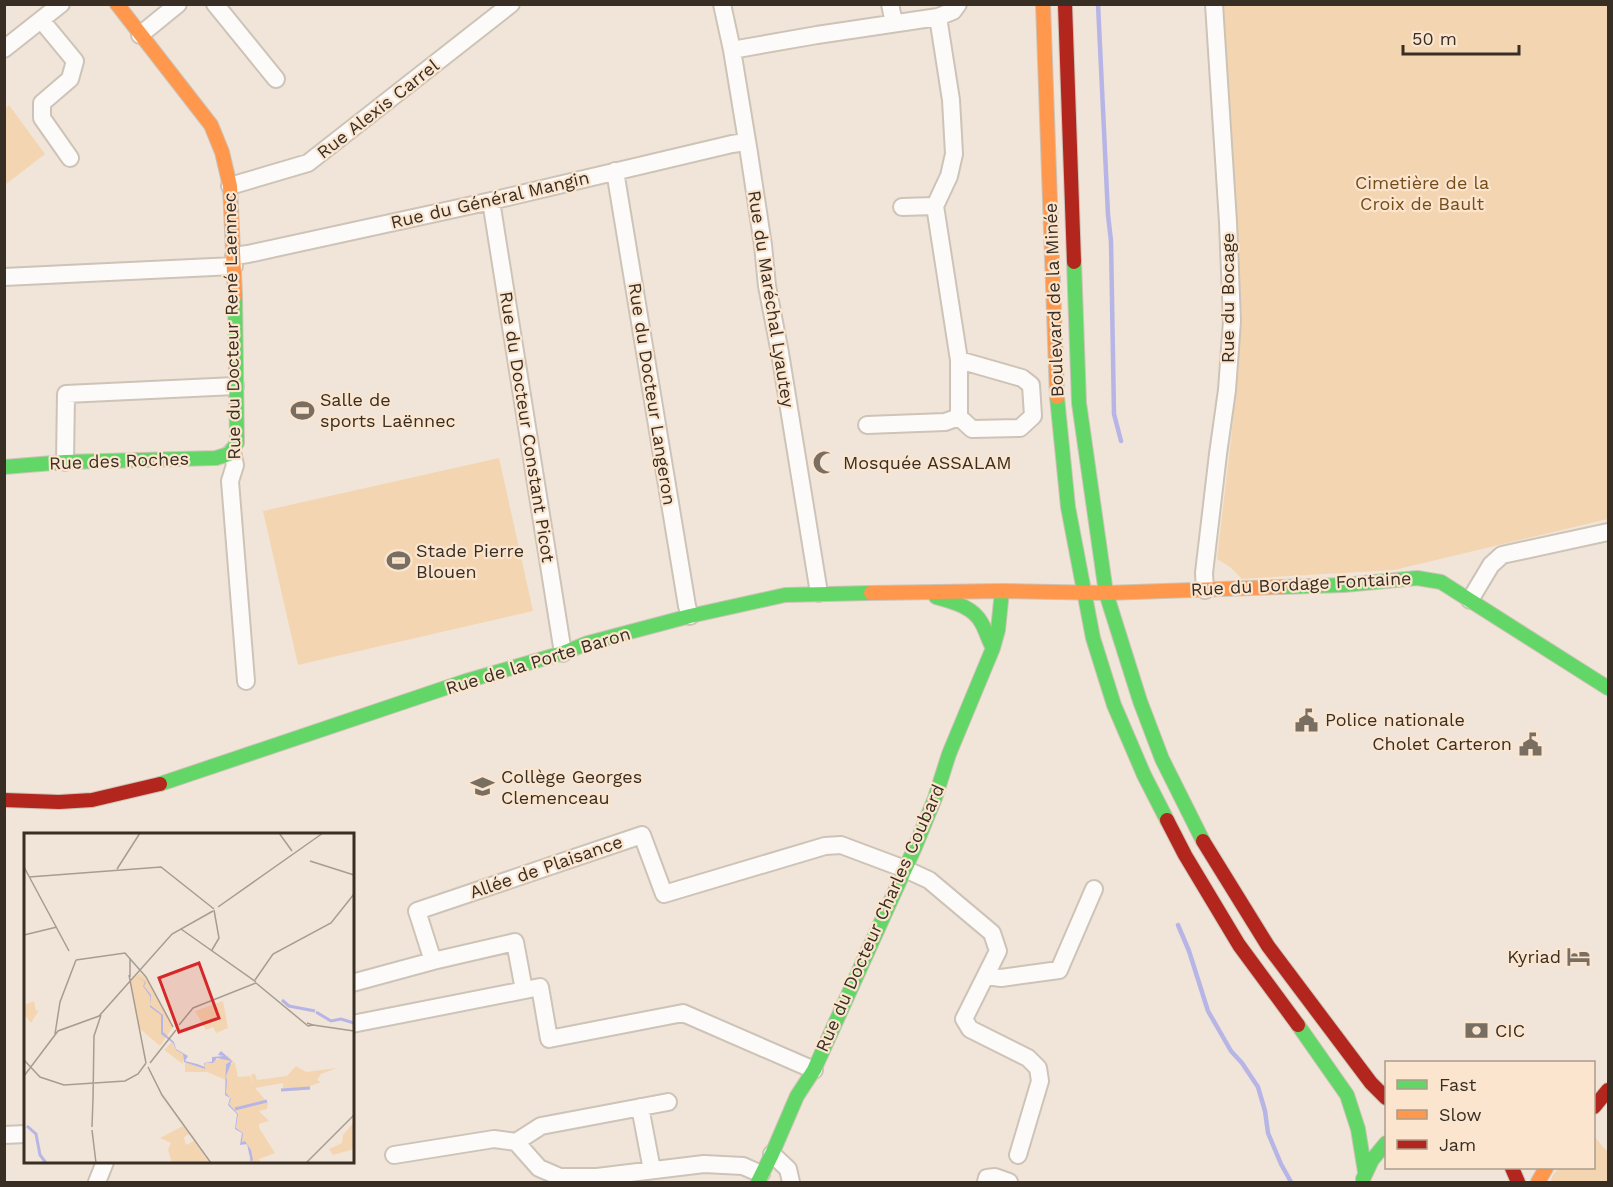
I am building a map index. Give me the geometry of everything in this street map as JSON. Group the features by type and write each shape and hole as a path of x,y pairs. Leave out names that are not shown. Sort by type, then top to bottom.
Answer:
{"street":[{"path":"4,49 61,4"},
{"name":"Rue du Docteur René Laennec","path":"117,4 211,125 222,152 230,186 234,261 237,443 232,452 235,465 230,481 246,681"},
{"path":"140,35 178,4"},
{"path":"215,4 276,79"},
{"name":"Rue Alexis Carrel","path":"230,186 308,164 512,4"},
{"name":"Rue du Maréchal Lyautey","path":"722,4 732,50 763,245 767,286 819,593"},
{"path":"890,4 894,23"},
{"path":"732,50 938,17 953,11 958,4"},
{"name":"Boulevard de la Minée","path":"1043,4 1056,388 1065,487 1093,638 1114,705 1144,775 1185,855 1239,945 1347,1095 1359,1129 1364,1177"},
{"name":"Boulevard de la Minée","path":"1065,4 1078,403 1106,594 1140,701 1162,759 1202,840 1268,946 1371,1083 1385,1097"},
{"name":"Rue du Bocage","path":"1205,590 1204,573 1227,390 1232,321 1214,4"},
{"path":"938,17 951,100 954,154 948,176 935,206 959,360 958,417"},
{"path":"42,21 75,61 70,79 42,104 42,118 70,158"},
{"name":"Rue du Général Mangin","path":"4,277 234,261 248,254 746,142"},
{"name":"Rue du Docteur Langeron","path":"615,171 690,616"},
{"name":"Rue du Docteur Constant Picot","path":"491,201 563,652"},
{"path":"902,207 935,206"},
{"path":"958,417 972,429 1020,428 1033,416 1031,385 1022,378 959,360"},
{"path":"65,462 66,394 235,386"},
{"path":"867,425 945,422 958,417"},
{"name":"Rue des Roches","path":"4,467 65,462 216,458 227,456 232,452"},
{"path":"1470,600 1491,565 1502,555 1608,532"},
{"name":"Rue du Bordage Fontaine","path":"1084,594 1344,585 1417,578 1441,582 1608,688"},
{"path":"924,591 964,606 974,614 980,621 993,648"},
{"name":"Rue de la Porte Baron","path":"4,800 59,802 92,800 151,787 466,681 588,643 690,616 785,595 924,591 1084,594"},
{"name":"Rue du Docteur Charles Coubard","path":"760,1178 797,1096 814,1070 935,798 949,754 993,648 998,630 1002,591"},
{"name":"Allée de Plaisance","path":"433,961 417,911 642,835 664,894 825,846 841,845 929,880 992,933 998,951 964,1019 970,1029 1028,1058 1038,1068 1040,1081 1018,1155"},
{"path":"986,976 1001,978 1059,970 1094,890"},
{"path":"354,982 515,942 524,990"},
{"path":"354,1023 540,987 549,1039 683,1013 814,1070"},
{"path":"1595,1105 1608,1090"},
{"path":"394,1155 494,1139 516,1142 541,1126 668,1102"},
{"path":"640,1107 652,1170"},
{"path":"4,1135 24,1134"},
{"path":"516,1142 539,1168 560,1177 597,1177 704,1164 742,1166 760,1178"},
{"path":"1364,1177 1376,1154 1385,1144"},
{"path":"772,1154 788,1169 791,1182"},
{"path":"97,1182 104,1163"},
{"path":"986,1182 987,1178 995,1178 1009,1182"}],"green space":[{"name":"Cimetière de la Croix de Bault","path":"1223,5 1608,5 1608,519 1394,570 1242,579 1230,567 1217,559 1242,320"},
{"path":"9,105 45,154 5,185 5,109"},
{"name":"Stade Pierre Blouen","path":"499,458 533,611 298,665 263,511"},
{"path":"1595,1137 1608,1151 1608,1182 1550,1182 1558,1169 1595,1169"}],"waterway":[{"path":"1098,4 1111,241 1114,414 1121,441"},
{"path":"1178,925 1189,951 1208,1011 1231,1051 1258,1087 1268,1133 1291,1182"}],"traffic: fast":[{"path":"1074,262 1079,403 1106,593 1140,701 1162,759 1203,841"},
{"path":"4,467 65,462 216,458 229,454 237,443 235,295"},
{"path":"1057,397 1068,507 1093,638 1114,705 1144,775 1167,820"},
{"path":"1280,587 1344,585 1417,578 1441,582 1608,688"},
{"path":"758,1182 797,1096 814,1070 915,847 935,798 949,754 993,648 998,630 1002,591"},
{"path":"160,784 466,681 563,653 588,643 690,616 785,595 871,593"},
{"path":"936,597 961,605 972,612 981,622 993,648"},
{"path":"1298,1025 1347,1095 1358,1129 1365,1172"},
{"path":"1363,1179 1372,1160 1385,1144"}],"traffic: slow":[{"path":"117,4 211,125 222,152 230,186 235,295"},
{"path":"1043,4 1057,397"},
{"path":"871,593 1002,591 1106,593 1280,587"},
{"path":"1538,1182 1545,1169"}],"traffic: jam":[{"path":"1065,4 1074,262"},
{"path":"4,800 59,802 92,800 160,784"},
{"path":"1167,820 1185,855 1239,945 1298,1025"},
{"path":"1203,841 1268,946 1371,1083 1385,1097"},
{"path":"1595,1106 1608,1090"},
{"path":"1512,1169 1518,1182"}],"place":[{"name":"Salle de sports Laënnec","path":"302,410"},
{"name":"Mosquée ASSALAM","path":"825,463"},
{"name":"Stade Pierre Blouen","path":"398,561"},
{"name":"Police nationale","path":"1307,720"},
{"name":"Cholet Carteron","path":"1530,744"},
{"name":"Collège Georges Clemenceau","path":"483,787"},
{"name":"Kyriad","path":"1579,957"},
{"name":"CIC","path":"1477,1031"}]}
